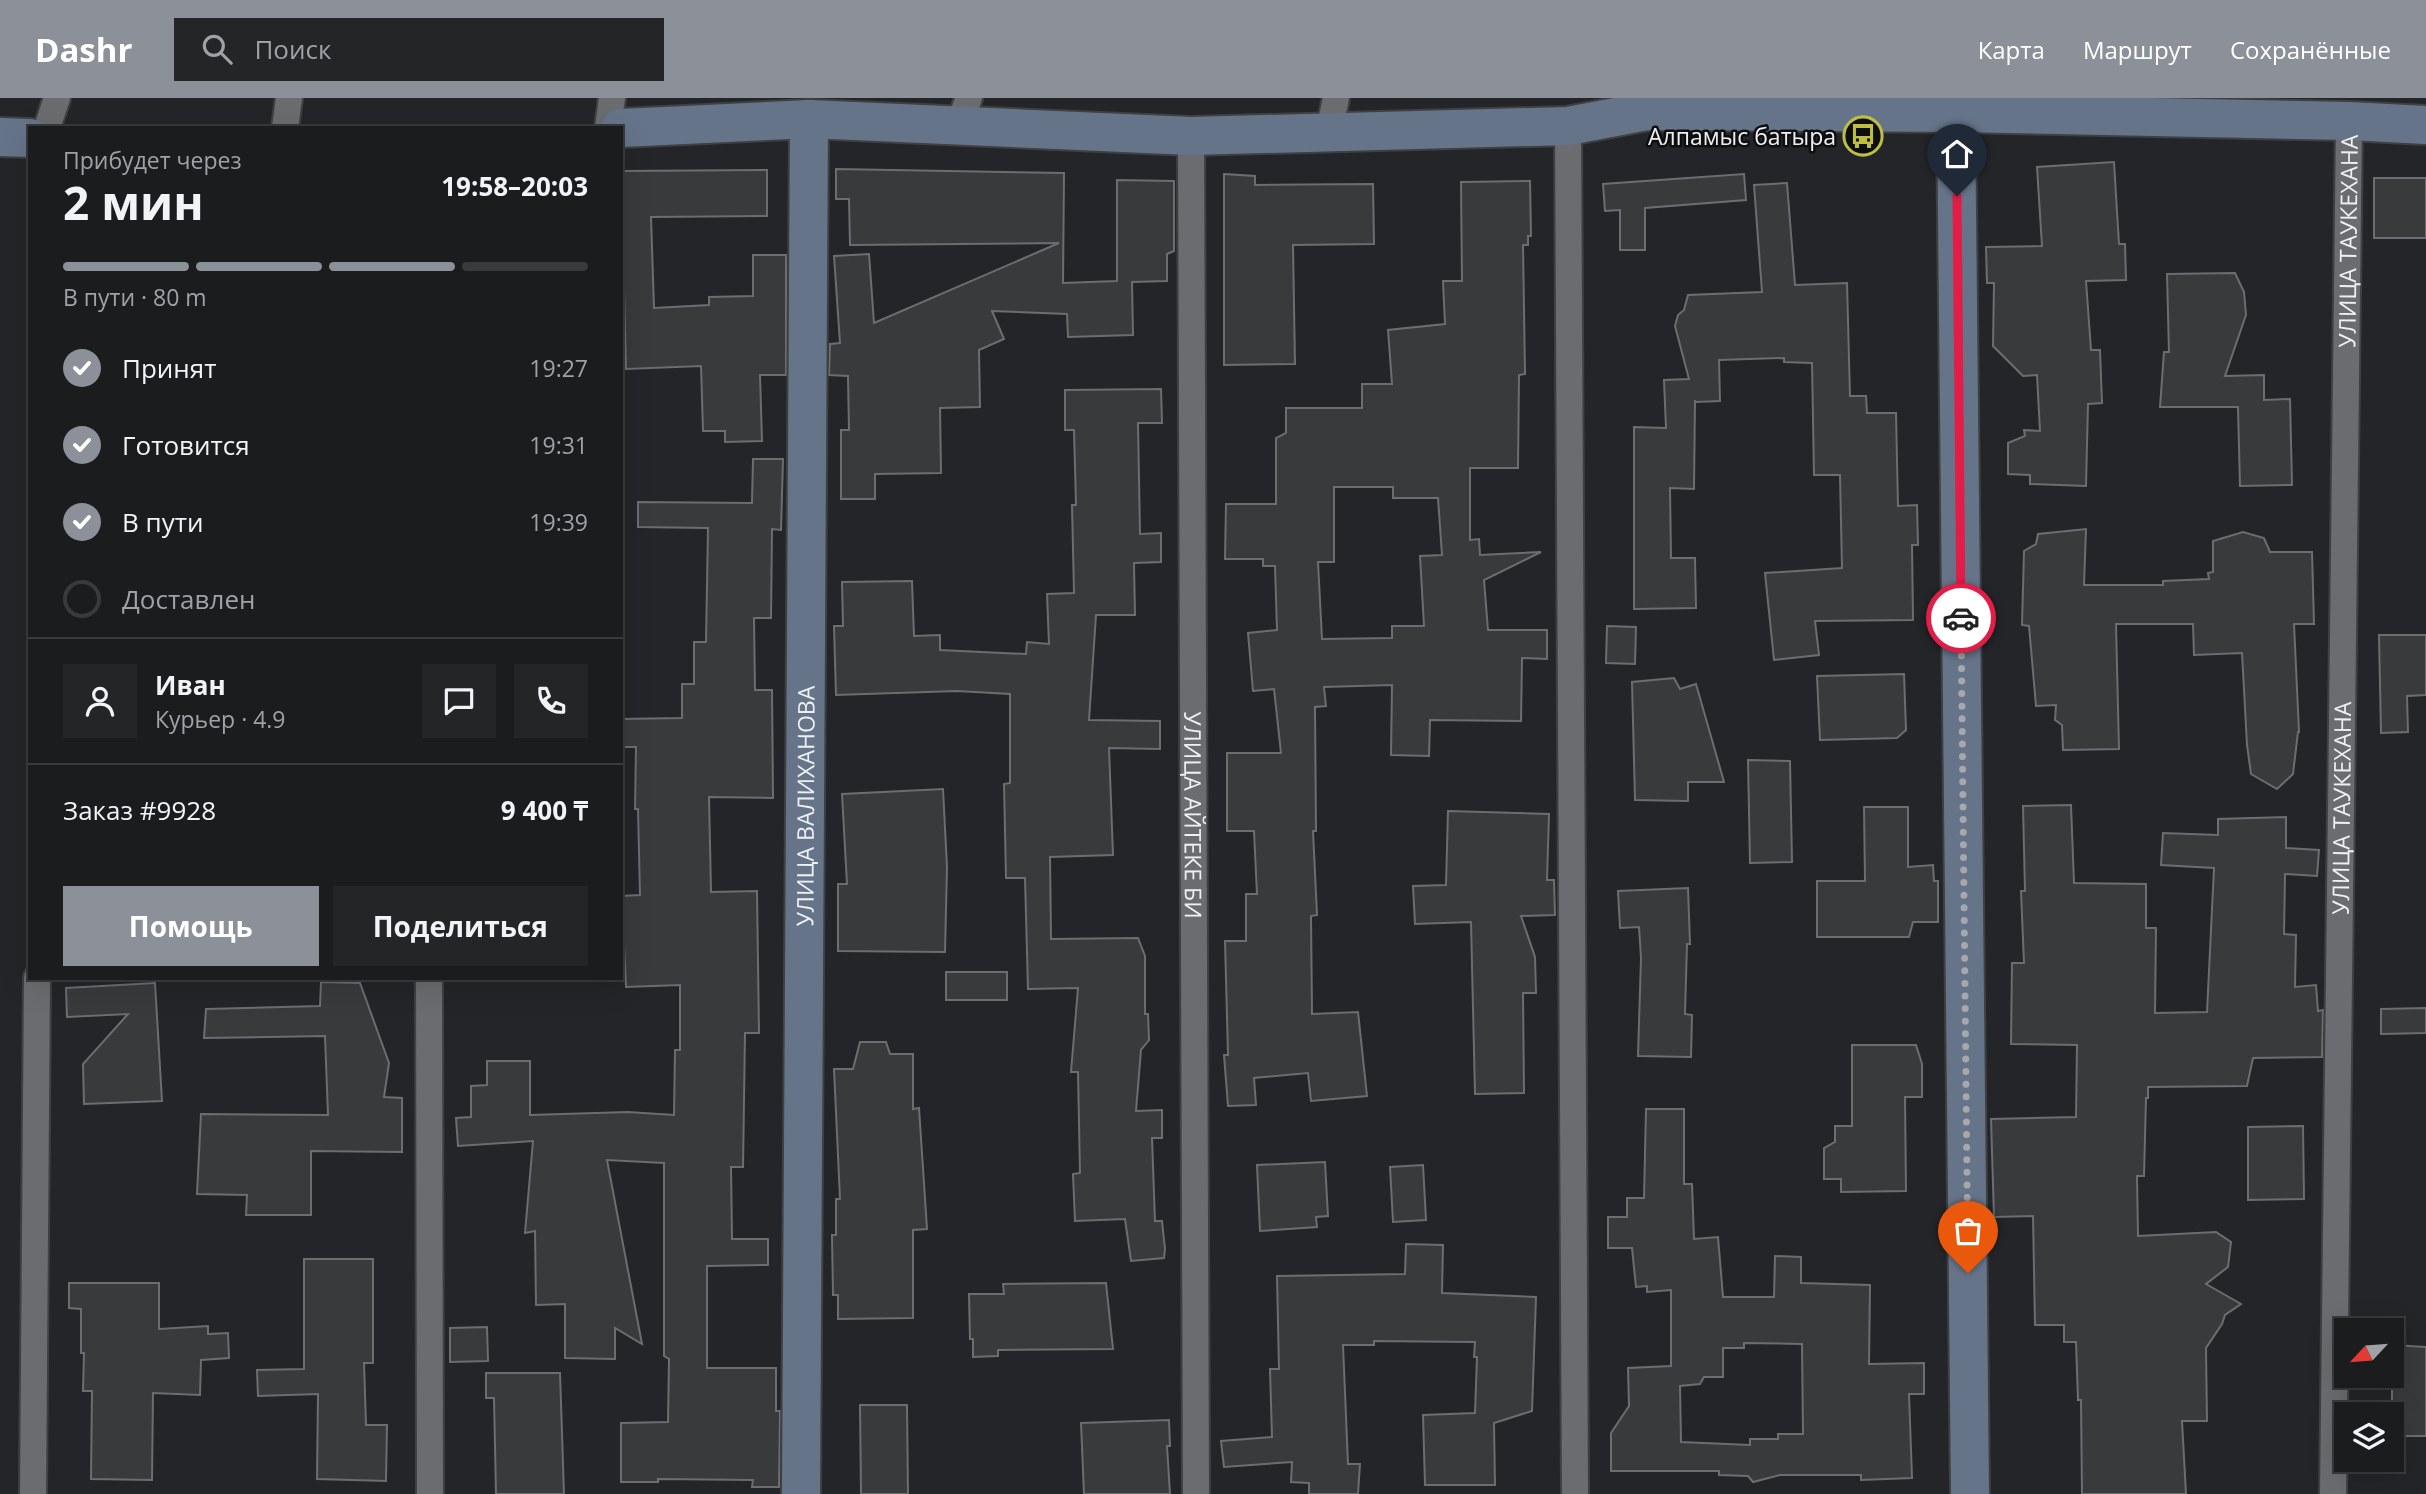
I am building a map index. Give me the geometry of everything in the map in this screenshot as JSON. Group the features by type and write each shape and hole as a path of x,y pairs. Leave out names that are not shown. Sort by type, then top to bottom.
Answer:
{"street":[{"path":"48,126 57,98"},
{"path":"285,126 289,98"},
{"path":"608,126 612,98"},
{"path":"623,128 963,112 1192,136 1333,115 1568,126 1647,111 1770,104 1956,113 2355,114 2426,125"},
{"path":"1956,113 1970,1494"},
{"name":"УЛИЦА ТАУКЕХАНА","path":"2333,1494 2355,114"},
{"name":"УЛИЦА ВАЛИХАНОВА","path":"801,1494 809,119"},
{"path":"1568,126 1575,1494"},
{"name":"УЛИЦА АЙТЕКЕ БИ","path":"1192,136 1196,1494"},
{"path":"0,137 28,138"},
{"path":"33,1494 37,980"},
{"path":"429,980 430,1494"}],"building":[{"path":"2114,162 2119,244 2125,244 2126,280 2086,281 2091,350 2100,350 2102,403 2088,404 2086,486 2030,484 2030,475 2008,474 2008,443 2025,436 2024,430 2040,431 2037,375 2023,376 1993,346 1994,283 1987,283 1986,247 2042,246 2037,167"},
{"path":"836,169 1064,173 1063,283 1117,281 1117,180 1174,181 1174,251 1167,254 1167,281 1132,282 1133,335 1068,337 1067,314 992,311 1004,339 979,350 980,407 940,408 941,473 875,474 875,499 841,499 841,430 849,430 848,376 829,375 830,344 840,343 834,256 869,254 874,323 1059,243 850,245 849,199 836,199"},
{"path":"767,170 767,216 651,217 654,308 709,305 709,297 753,296 753,255 786,255 786,375 760,375 762,441 725,442 725,431 703,431 701,366 626,369 623,171"},
{"path":"1224,174 1255,176 1255,185 1373,184 1374,244 1293,245 1295,364 1224,365"},
{"path":"1744,174 1746,200 1645,208 1645,250 1620,250 1620,210 1605,211 1603,184"},
{"path":"2374,178 2426,178 2426,238 2374,238"},
{"path":"1530,181 1531,236 1528,236 1528,245 1523,245 1525,374 1519,375 1518,468 1470,468 1470,540 1479,539 1480,555 1541,552 1484,580 1488,630 1547,630 1547,659 1522,658 1521,721 1430,720 1429,756 1391,755 1392,685 1324,687 1326,706 1315,707 1316,831 1313,831 1317,915 1311,916 1312,1014 1358,1012 1367,1096 1311,1101 1308,1073 1254,1078 1256,1105 1228,1106 1224,1055 1228,1055 1225,941 1246,941 1246,894 1257,894 1254,831 1227,831 1227,753 1281,753 1274,689 1253,691 1248,633 1277,630 1275,566 1263,566 1263,559 1225,559 1226,504 1276,504 1276,438 1286,433 1286,408 1362,408 1362,384 1392,384 1388,330 1445,324 1443,281 1462,281 1461,182","holes":["1334,487 1393,487 1393,498 1438,498 1442,555 1420,556 1424,626 1392,626 1392,638 1322,639 1318,562 1334,562"]},
{"path":"1787,183 1795,285 1847,283 1850,396 1866,396 1867,413 1896,413 1898,506 1917,505 1918,545 1912,545 1913,620 1815,621 1819,655 1774,660 1765,573 1842,568 1840,475 1814,475 1812,363 1784,362 1784,358 1719,360 1720,401 1695,400 1694,489 1670,488 1671,558 1695,558 1696,608 1634,609 1634,427 1666,428 1664,380 1689,379 1675,326 1678,315 1684,310 1688,295 1762,292 1754,185"},
{"path":"2235,273 2244,292 2246,315 2225,376 2264,375 2264,400 2290,399 2292,485 2240,486 2238,407 2160,407 2164,352 2169,352 2167,274"},
{"path":"1161,389 1162,423 1138,423 1140,534 1161,533 1161,562 1134,563 1135,615 1096,615 1089,720 1160,721 1160,749 1109,748 1113,855 1050,857 1051,939 1138,938 1145,956 1145,1014 1148,1014 1149,1040 1141,1050 1136,1111 1162,1110 1162,1138 1152,1138 1155,1221 1162,1221 1165,1249 1164,1258 1131,1261 1125,1219 1075,1221 1073,1174 1080,1173 1078,1072 1071,1072 1078,988 1028,989 1025,878 1006,878 1004,784 1010,783 1010,694 957,691 836,695 834,626 843,626 842,582 912,581 914,636 940,635 940,650 1026,654 1027,642 1049,644 1047,594 1074,593 1074,430 1065,430 1065,390"},
{"path":"753,459 783,459 781,530 772,529 771,618 754,618 755,690 772,690 773,798 709,797 711,892 757,891 759,1033 745,1033 743,1167 731,1167 732,1239 768,1239 768,1265 707,1266 707,1368 776,1368 776,1411 780,1411 779,1487 752,1487 753,1480 658,1479 658,1482 621,1482 621,1423 668,1422 669,1359 664,1356 664,1163 607,1160 642,1344 615,1328 615,1359 565,1358 565,1304 536,1305 535,1231 525,1233 533,1141 458,1146 456,1118 471,1117 471,1086 487,1085 487,1061 530,1061 530,1115 628,1112 674,1115 675,1050 680,1050 680,985 626,987 623,896 640,895 638,809 635,809 636,747 623,747 623,719 682,718 682,684 694,684 694,642 706,642 708,528 638,527 638,502 752,503"},
{"path":"2086,529 2084,585 2163,585 2163,581 2209,579 2208,573 2213,572 2213,541 2243,532 2264,538 2270,552 2312,552 2314,624 2294,624 2299,732 2293,774 2277,789 2251,774 2242,653 2194,655 2193,624 2116,624 2119,749 2063,750 2062,725 2055,720 2056,705 2036,706 2029,626 2022,625 2024,551 2036,544 2038,534"},
{"path":"1607,626 1636,627 1635,664 1606,663"},
{"path":"2379,635 2426,635 2426,695 2407,696 2408,732 2381,733"},
{"path":"1904,674 1906,730 1897,738 1820,740 1817,676"},
{"path":"1674,678 1680,689 1696,684 1724,782 1688,782 1688,801 1635,800 1632,682"},
{"path":"1748,760 1790,761 1792,862 1750,863"},
{"path":"943,789 947,867 945,952 838,951 838,884 847,884 842,794"},
{"path":"2071,805 2074,883 2146,884 2146,928 2156,928 2155,1013 2207,1012 2214,868 2161,865 2163,833 2218,835 2218,819 2286,817 2286,848 2319,850 2317,876 2285,874 2284,934 2296,935 2295,987 2316,985 2318,1011 2323,1010 2322,1057 2253,1058 2247,1086 2148,1087 2144,1176 2137,1176 2138,1236 2216,1232 2231,1242 2228,1267 2206,1284 2241,1304 2225,1315 2206,1348 2207,1421 2182,1421 2186,1494 2082,1494 2081,1400 2078,1400 2076,1342 2064,1342 2064,1325 2035,1325 2033,1216 1994,1217 1991,1119 2076,1117 2077,1045 2011,1044 2012,963 2024,963 2021,891 2025,891 2023,806"},
{"path":"1864,807 1908,807 1908,867 1933,865 1934,881 1938,881 1938,922 1913,922 1909,937 1817,937 1817,881 1865,881"},
{"path":"1448,811 1549,814 1547,880 1554,880 1555,915 1521,916 1535,957 1536,993 1523,993 1524,1093 1475,1094 1471,922 1415,924 1413,886 1446,885"},
{"path":"1688,888 1690,944 1687,944 1685,1014 1692,1015 1691,1057 1638,1056 1641,958 1639,927 1620,928 1618,891"},
{"path":"946,972 1007,972 1007,1000 946,1000"},
{"path":"321,982 360,983 389,1063 384,1097 402,1098 402,1152 311,1151 311,1215 246,1215 247,1195 197,1194 201,1114 328,1115 325,1036 204,1038 206,1009 320,1006"},
{"path":"155,983 162,1101 84,1104 83,1064 128,1014 67,1017 66,988"},
{"path":"2426,1008 2426,1033 2381,1034 2381,1009"},
{"path":"860,1042 886,1042 890,1054 913,1054 913,1109 919,1108 927,1229 913,1230 913,1318 838,1319 838,1295 833,1295 832,1235 836,1235 836,1199 840,1199 834,1069 853,1069"},
{"path":"1852,1045 1916,1045 1922,1064 1922,1097 1905,1097 1906,1191 1841,1192 1841,1179 1824,1179 1824,1148 1835,1142 1835,1126 1852,1126"},
{"path":"1646,1109 1684,1109 1684,1184 1692,1184 1694,1239 1718,1237 1723,1297 1774,1297 1775,1256 1801,1257 1801,1283 1870,1285 1869,1364 1924,1363 1924,1394 1909,1394 1912,1478 1861,1480 1861,1475 1780,1475 1753,1482 1748,1476 1719,1475 1719,1471 1611,1471 1611,1433 1629,1406 1628,1368 1671,1366 1671,1290 1647,1292 1647,1286 1636,1287 1632,1248 1608,1248 1608,1217 1627,1217 1627,1198 1644,1198","holes":["1744,1343 1802,1344 1803,1434 1778,1434 1778,1439 1750,1439 1750,1445 1681,1442 1680,1386 1700,1384 1704,1377 1723,1377 1723,1348 1744,1348"]},
{"path":"2303,1126 2304,1199 2248,1200 2248,1127"},
{"path":"1325,1162 1328,1216 1316,1217 1317,1227 1260,1231 1257,1165"},
{"path":"1423,1165 1426,1220 1393,1222 1390,1167"},
{"path":"1406,1244 1443,1245 1442,1293 1536,1297 1532,1411 1494,1423 1495,1485 1425,1485 1423,1415 1475,1413 1475,1342 1374,1341 1374,1345 1343,1345 1348,1464 1360,1464 1358,1494 1309,1494 1309,1483 1291,1482 1292,1462 1224,1467 1221,1441 1272,1437 1270,1369 1279,1369 1277,1276 1405,1274"},
{"path":"304,1259 373,1259 373,1363 364,1363 366,1425 387,1425 386,1481 317,1479 318,1394 258,1396 257,1370 304,1369"},
{"path":"69,1283 159,1283 159,1329 208,1326 208,1334 228,1333 229,1358 201,1360 200,1395 153,1393 152,1480 91,1479 92,1391 83,1391 81,1309 69,1308"},
{"path":"1106,1283 1113,1349 998,1350 998,1356 973,1357 969,1294 1004,1294 1003,1284"},
{"path":"487,1327 488,1361 450,1362 450,1328"},
{"path":"2404,1346 2426,1347 2426,1436 2404,1436 2404,1402 2392,1402 2392,1388 2404,1388"},
{"path":"486,1373 560,1373 564,1494 496,1494 494,1398 486,1398"},
{"path":"860,1405 907,1405 908,1494 861,1494"},
{"path":"1169,1420 1170,1446 1167,1446 1170,1494 1084,1494 1081,1423"}],"way so far":[{"path":"1961,618 1968,1273"}],"place":[{"name":"Алпамыс батыра","path":"1863,136"}],"route":[{"path":"1957,196 1961,618"}]}
